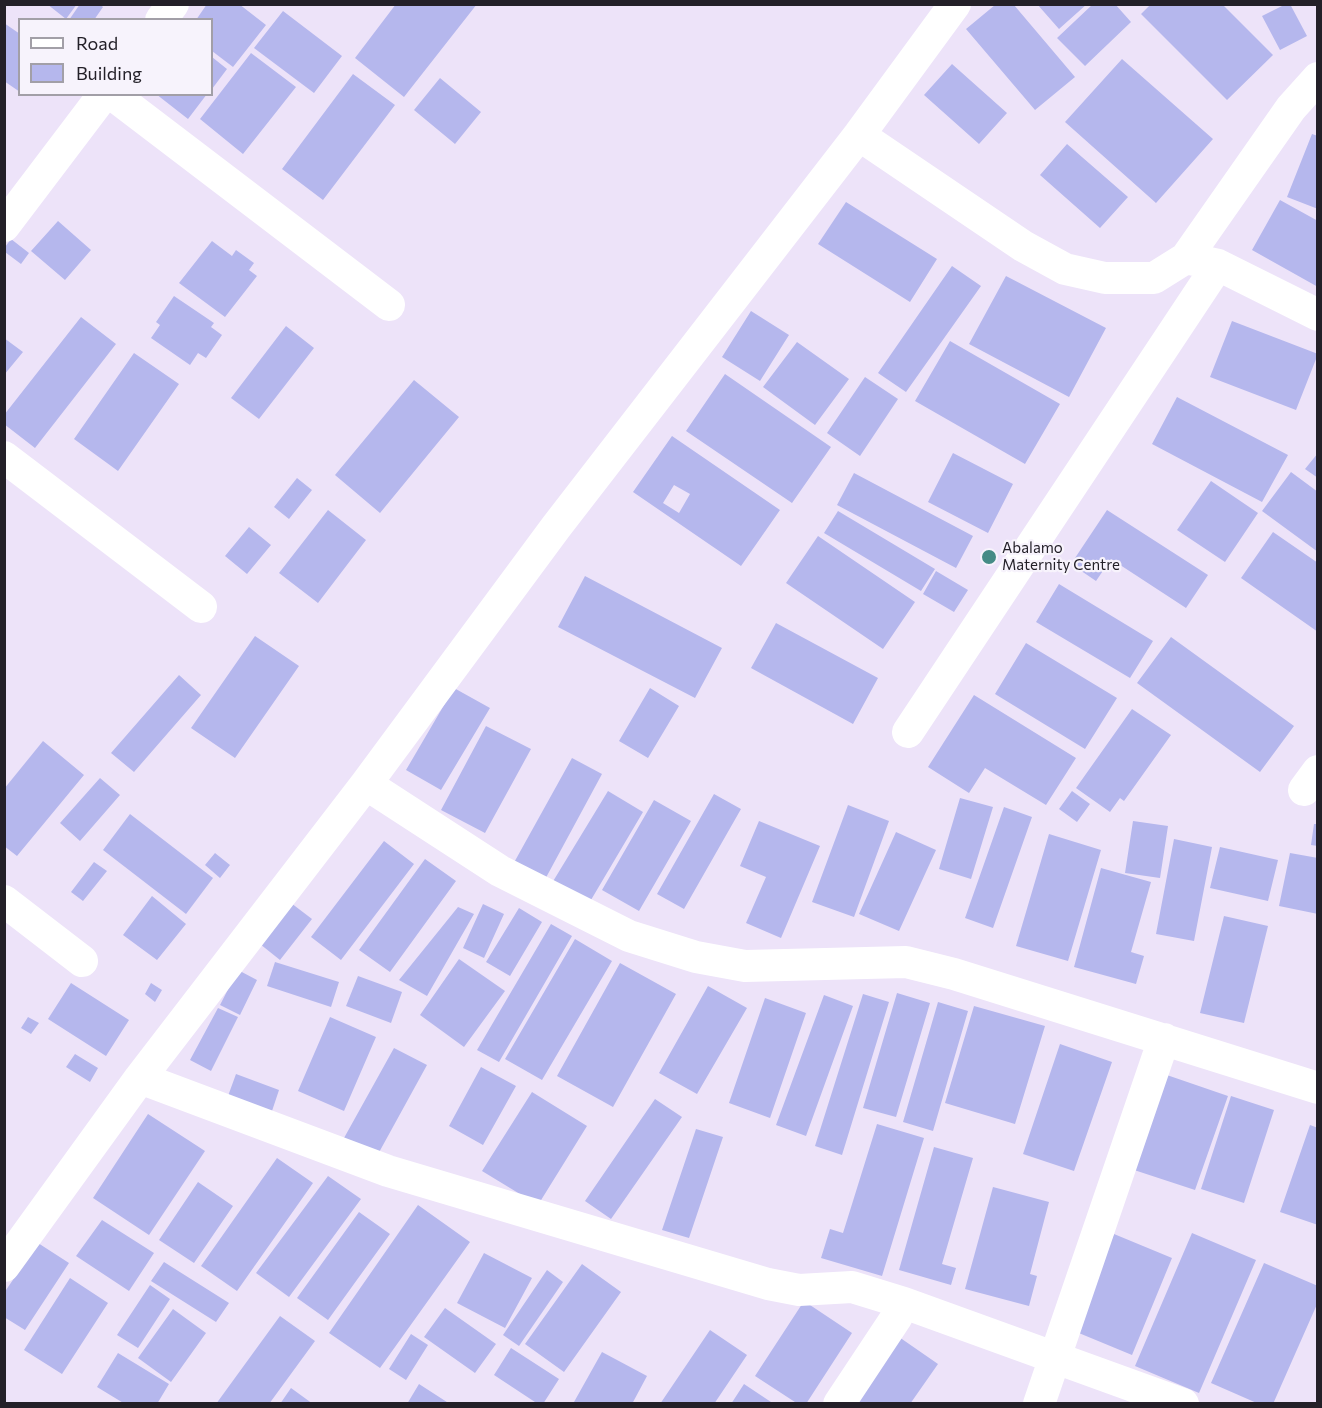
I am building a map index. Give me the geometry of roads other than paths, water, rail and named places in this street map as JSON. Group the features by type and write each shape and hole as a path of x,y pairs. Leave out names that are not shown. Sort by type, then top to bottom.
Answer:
{"street":[{"path":"162,18 173,4"},
{"path":"4,1266 140,1078 366,784 556,527 859,135 955,4"},
{"path":"859,135 1003,233 1065,268 1105,278 1154,278 1186,258 1291,108 1317,78"},
{"path":"4,226 103,96"},
{"path":"115,96 389,305"},
{"path":"1186,258 1218,265 1317,315"},
{"path":"908,732 1218,265"},
{"path":"4,457 201,607"},
{"path":"366,784 500,872 629,936 696,957 745,966 906,963 954,974 1317,1088"},
{"path":"4,901 82,961"},
{"path":"1039,1404 1164,1040"},
{"path":"140,1078 388,1171 768,1284 799,1290 852,1287 904,1303 1183,1404"},
{"path":"839,1404 904,1303"}],"place":[{"name":"Abalamo Maternity Centre","path":"989,557"}]}
